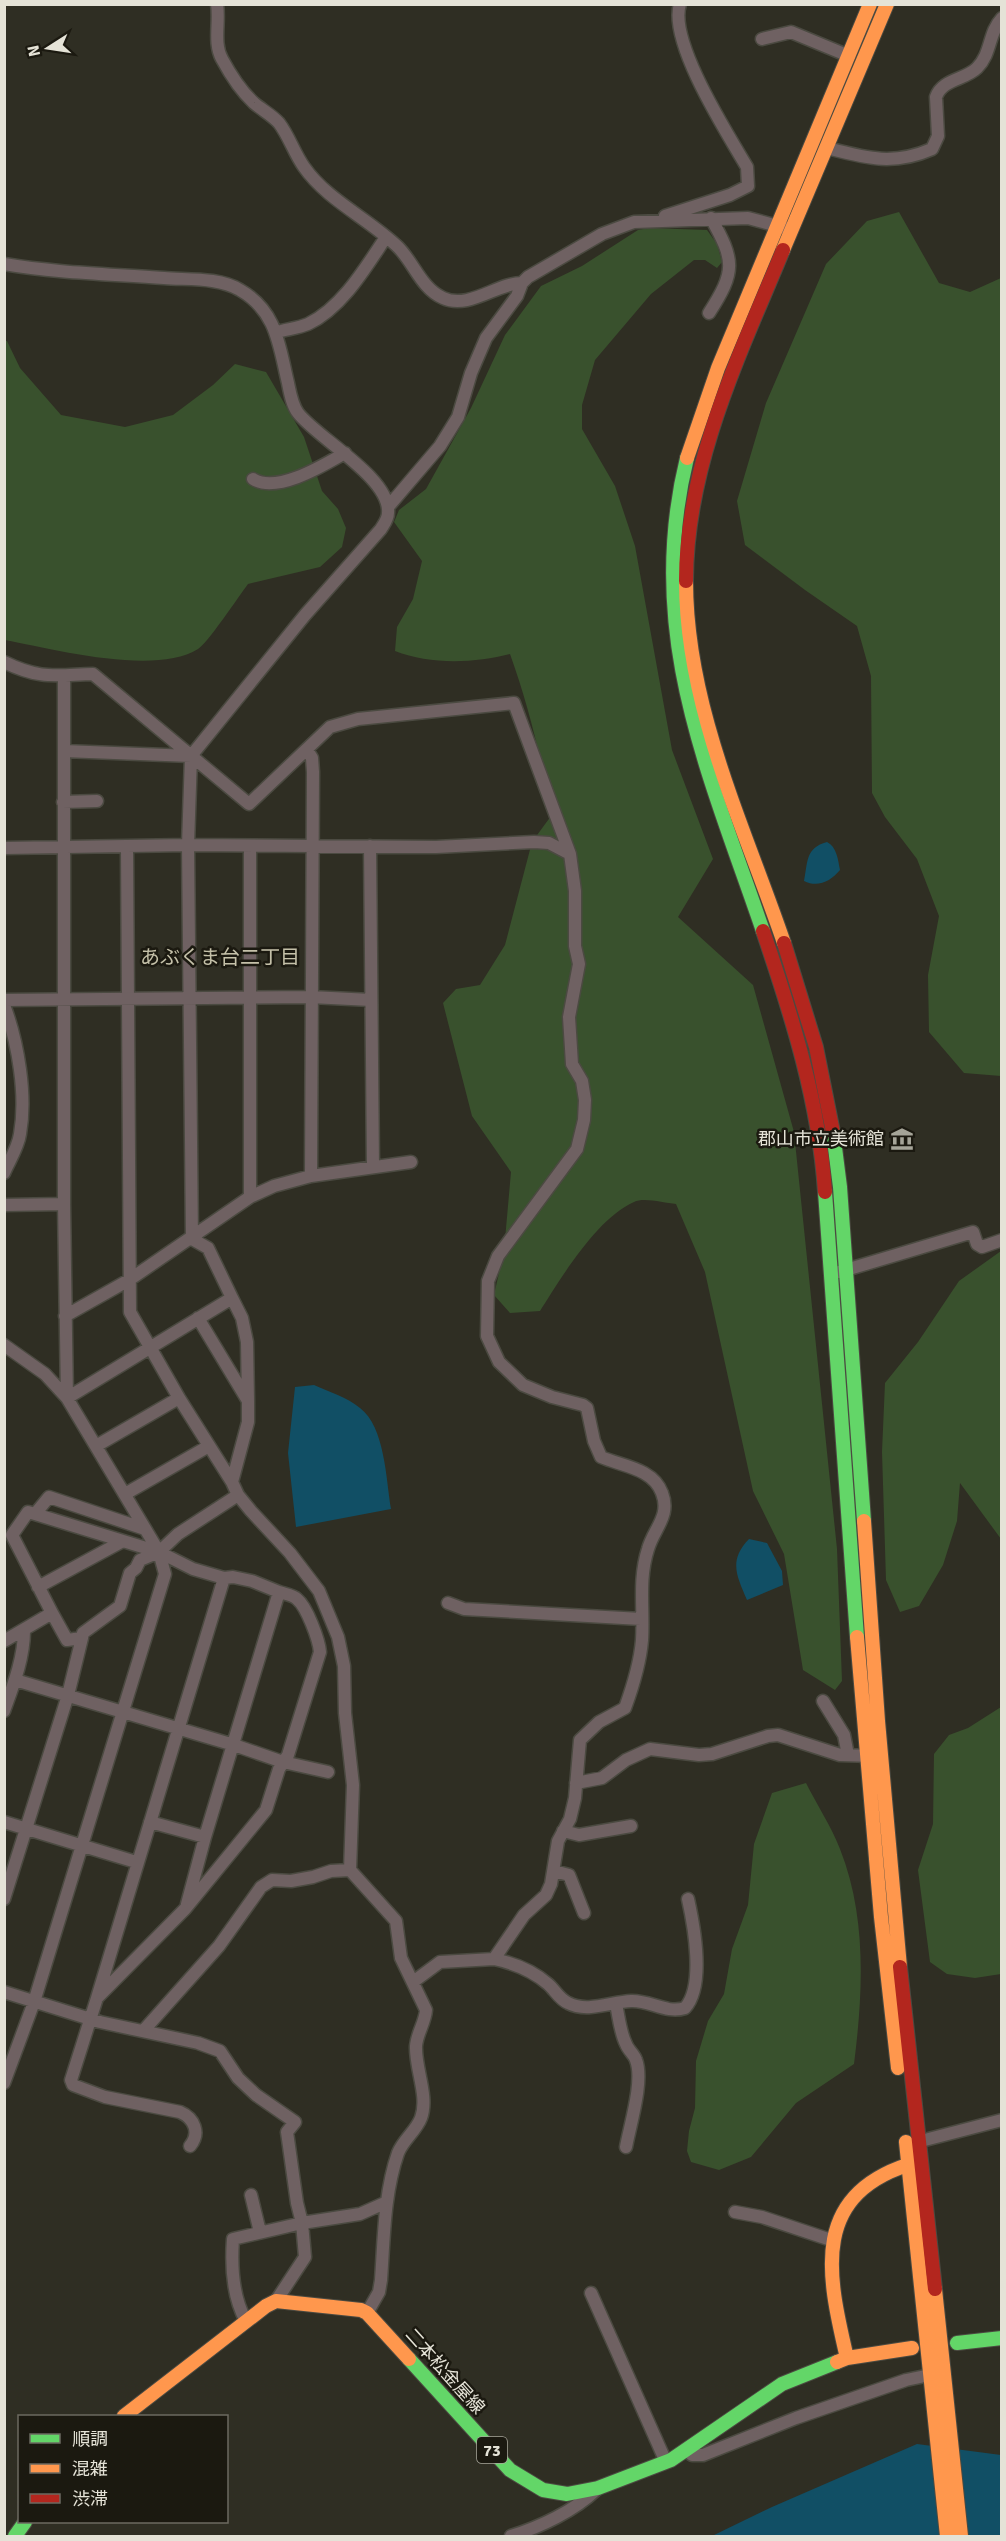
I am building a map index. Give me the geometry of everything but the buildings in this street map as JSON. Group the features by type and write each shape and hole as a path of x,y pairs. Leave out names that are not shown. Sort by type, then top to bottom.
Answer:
{"street":[{"path":"217,4 220,56 232,75 254,103 278,122 304,167 318,182 400,249 421,279 443,298 452,301 476,297 513,283 522,283 602,234 634,222 748,218 785,228"},
{"path":"660,221 663,217 739,191 748,186 749,176 747,167 686,55 678,23 680,4"},
{"path":"870,4 712,426 696,484 688,530 686,606 692,662 703,708 801,999 816,1049 834,1144 846,1269 881,1756 917,2142 914,2163 930,2375 939,2391 947,2536"},
{"path":"887,4 827,148 785,228 719,370 694,435 681,483 671,571 671,613 680,673 693,726 801,1048 824,1173 866,1755 881,1917 914,2163 939,2391 961,2536"},
{"path":"827,148 874,159 898,160 932,149 938,136 936,97 938,91 944,85 975,70 986,58 993,27 1002,18"},
{"path":"762,39 791,32 849,56"},
{"path":"710,313 726,286 730,273 727,250 711,218"},
{"path":"277,332 306,325 321,317 348,289 386,237"},
{"path":"4,264 37,269 225,284 240,290 259,306 277,332 290,395 298,413 345,453 384,496 388,507 388,514 381,529 304,615 191,756 188,845 192,1239"},
{"path":"388,507 440,446 458,417 471,373 486,338 517,296 522,283"},
{"path":"253,479 277,482 298,476 345,453"},
{"path":"4,662 27,673 64,677 93,674 249,804 330,727 349,720 514,703 570,854 575,891 575,946 579,964 569,1017 572,1064 582,1081 585,1100 584,1120 577,1149 498,1256 488,1281 487,1336 499,1362 523,1384 537,1392 587,1408 594,1441 601,1457 634,1467 658,1484 662,1493 664,1515 649,1546 643,1570 641,1652 625,1707 599,1722 580,1740 570,1819 558,1841 554,1871 546,1895 524,1915 494,1959"},
{"path":"64,677 63,1204 67,1398"},
{"path":"307,750 312,758 311,1176"},
{"path":"64,751 191,756"},
{"path":"63,802 97,801"},
{"path":"4,848 188,845 436,847 534,842 549,843 570,854"},
{"path":"250,846 250,1197"},
{"path":"370,846 373,1167"},
{"path":"127,847 130,1312 238,1495 270,1534 290,1553 324,1601 338,1637 345,1666 345,1713 353,1785 350,1870 396,1921 401,1958 426,2010 426,2019 417,2043 417,2066 423,2103 421,2118 399,2151 387,2202 379,2292 367,2313 351,2308 276,2301"},
{"path":"4,1000 311,997 371,1000"},
{"path":"4,1005 18,1051 21,1110 20,1135 4,1173"},
{"path":"64,1316 129,1280 192,1239 250,1197 274,1186 311,1176 411,1162"},
{"path":"4,1205 63,1204"},
{"path":"832,1274 973,1232 977,1244 982,1247 1002,1240"},
{"path":"192,1239 208,1248 242,1318 247,1342 248,1422 232,1482"},
{"path":"67,1398 232,1298"},
{"path":"198,1318 248,1401"},
{"path":"4,1345 45,1374 67,1398 159,1552 165,1574 34,2001 4,2083"},
{"path":"96,1446 179,1398"},
{"path":"125,1494 209,1446"},
{"path":"4,1899 68,1695 83,1633 120,1606 130,1573 140,1560 159,1552 178,1534 238,1495"},
{"path":"35,1514 49,1497 145,1529"},
{"path":"82,1638 67,1640 12,1535 28,1512 159,1552 193,1569 224,1578 232,1577 252,1581 294,1596 301,1603 318,1639 320,1652 288,1755 283,1762 266,1810 186,1909 97,1998"},
{"path":"38,1587 123,1541"},
{"path":"190,2146 195,2140 196,2132 189,2116 180,2112 105,2097 73,2085 71,2080 224,1578"},
{"path":"186,1909 205,1836 279,1592"},
{"path":"448,1603 464,1609 641,1619"},
{"path":"4,1641 52,1613"},
{"path":"4,1711 15,1680 24,1642 24,1631"},
{"path":"15,1680 234,1745 283,1762 328,1772"},
{"path":"823,1701 844,1735 848,1755"},
{"path":"576,1783 602,1778 626,1760 650,1749 699,1755 712,1754 768,1736 778,1736 848,1755 881,1756"},
{"path":"4,1822 136,1863"},
{"path":"150,1822 205,1836"},
{"path":"563,1831 579,1835 631,1826"},
{"path":"144,2030 219,1946 261,1887 272,1880 291,1881 313,1878 331,1871 350,1870"},
{"path":"554,1871 569,1875 584,1913"},
{"path":"413,1982 440,1962 494,1959 509,1962 529,1971 548,1984 566,2002 576,2006 593,2007 632,2001 677,2011 685,2008 689,2003 697,1967 694,1929 688,1899"},
{"path":"4,1992 90,2018 198,2043 220,2051 238,2078 256,2095 295,2122 287,2132 288,2146 302,2223 305,2258 276,2301 246,2321 125,2415"},
{"path":"616,2004 626,2046 636,2061 637,2068 635,2102 626,2147"},
{"path":"917,2142 1002,2120"},
{"path":"847,2358 830,2275 831,2240 835,2227 849,2204 881,2174 914,2163"},
{"path":"251,2195 260,2232"},
{"path":"246,2321 231,2268 232,2239 302,2223 360,2214 387,2202"},
{"path":"735,2212 762,2217 831,2240"},
{"path":"591,2293 666,2462"},
{"name":"二本松金屋線","path":"367,2313 510,2470 543,2490 567,2494 598,2488 666,2462 782,2384 847,2358 912,2348"},
{"path":"957,2343 1002,2338"},
{"path":"686,2450 692,2455 703,2455 796,2418 906,2380 930,2375"},
{"path":"511,2536 536,2528 587,2498 598,2488"},
{"path":"15,2536 24,2523"}],"green space":[{"path":"899,212 939,283 970,292 1001,278 1001,1076 964,1073 929,1032 928,975 939,916 917,859 885,817 872,793 871,676 857,626 745,545 737,501 766,403 826,264 867,221"},
{"path":"649,228 707,230 717,244 722,262 717,268 705,260 694,260 651,294 595,360 582,405 582,429 615,486 635,546 672,750 713,859 678,917 753,985 794,1132 837,1549 842,1681 835,1690 803,1670 784,1554 753,1491 705,1272 676,1204 643,1200 620,1210 581,1250 540,1311 510,1313 494,1295 504,1251 511,1172 472,1116 443,1003 456,989 480,985 505,945 532,842 551,816 534,734 510,654 452,661 423,659 395,651 397,627 413,599 422,561 394,522 399,510 426,489 471,408 505,335 541,286 582,266 638,230"},
{"path":"5,341 20,368 61,415 125,427 173,415 213,385 235,364 266,372 304,437 322,491 338,509 346,528 342,547 320,567 248,584 202,645 179,657 156,660 103,658 5,640"},
{"path":"1001,1251 1001,1539 960,1483 957,1521 943,1565 919,1606 900,1612 886,1580 882,1452 885,1383 918,1342 959,1281"},
{"path":"1001,1707 1001,1974 975,1978 947,1974 930,1962 918,1870 933,1824 934,1754 949,1735 968,1728"},
{"path":"806,1783 840,1849 855,1901 859,1928 861,1983 854,2064 796,2103 751,2157 719,2170 691,2162 687,2151 695,2108 696,2061 708,2021 724,1994 732,1949 748,1905 754,1844 772,1793"}],"water":[{"path":"827,842 835,850 840,870 824,882 814,884 804,881 811,852"},
{"path":"314,1385 360,1408 375,1428 386,1469 391,1509 296,1527 288,1453 295,1387"},
{"path":"749,1539 767,1543 782,1571 783,1585 747,1600 736,1569 738,1554"},
{"path":"917,2444 1001,2455 1001,2536 712,2536 772,2507"}],"traffic: fast":[{"path":"687,458 676,522 673,583 678,642 688,699 703,756 763,931"},
{"path":"833,1132 840,1187 864,1521"},
{"path":"825,1192 857,1637"},
{"path":"957,2343 1002,2338"},
{"path":"409,2359 510,2470 543,2490 567,2494 598,2488 671,2460 782,2384 837,2362"},
{"path":"15,2536 24,2523"}],"traffic: slow":[{"path":"687,458 718,368 870,4"},
{"path":"783,250 887,4"},
{"path":"686,581 689,628 706,720 735,810 784,943"},
{"path":"864,1521 878,1721 900,1967"},
{"path":"857,1637 881,1917 898,2068"},
{"path":"906,2142 947,2536"},
{"path":"847,2358 834,2296 832,2267 834,2239 842,2215 858,2193 882,2176 917,2162"},
{"path":"935,2289 961,2536"},
{"path":"125,2415 266,2306 276,2301 361,2310 367,2313 409,2359"},
{"path":"837,2362 847,2358 912,2348"}],"traffic: jam":[{"path":"686,581 688,538 705,453 733,370 783,250"},
{"path":"763,931 803,1060 817,1125 825,1192"},
{"path":"784,943 816,1047 833,1132"},
{"path":"900,1967 935,2289"}],"place":[{"name":"郡山市立美術館","path":"902,1139"}],"district":[{"name":"あぶくま台二丁目","path":"220,957"}]}
